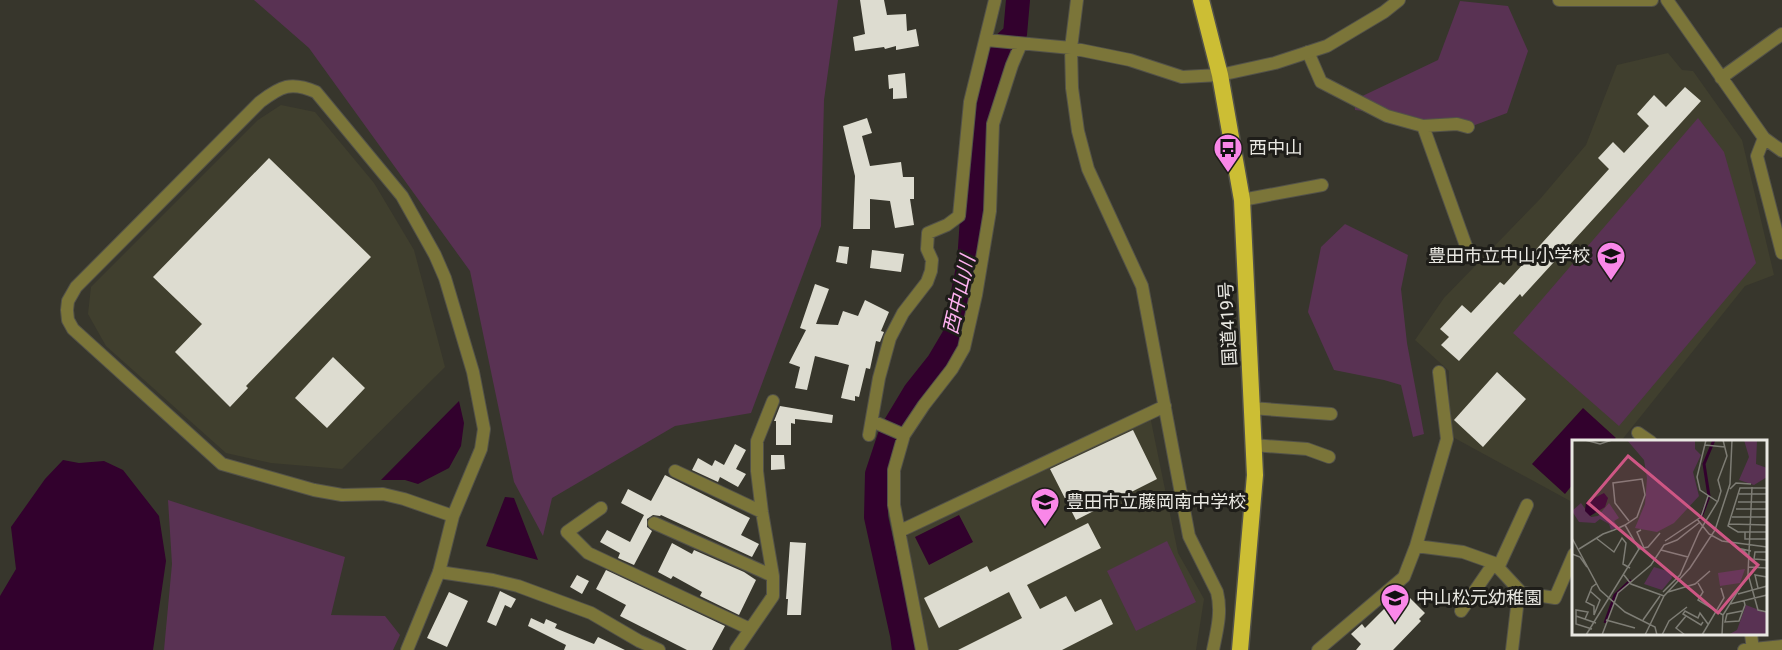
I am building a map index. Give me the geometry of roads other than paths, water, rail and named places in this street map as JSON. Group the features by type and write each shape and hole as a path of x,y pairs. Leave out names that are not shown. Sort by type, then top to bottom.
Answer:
{"highway":[{"name":"国道419号","path":"1201,0 1220,75 1242,200 1255,475 1240,650"}],"street":[{"path":"869,435 875,423 879,378 890,338 903,313 927,282 931,271 932,260 927,249 928,233 947,225 959,216 970,102 995,0"},
{"path":"1077,0 1071,48 1072,88 1078,130 1093,180 1142,286 1189,536 1211,578 1219,602 1220,610 1213,650"},
{"path":"987,40 1071,48 1130,60 1182,77 1220,75 1275,63 1327,46 1400,0"},
{"path":"1559,0 1652,0"},
{"path":"1667,0 1764,138 1782,151"},
{"path":"1721,78 1782,34"},
{"path":"922,650 894,505 894,470 902,434 952,369 964,348 976,295 990,211 993,124 1018,44"},
{"path":"1308,52 1321,82 1387,116 1423,126 1457,124 1468,127"},
{"path":"407,650 439,572 453,516 481,449 484,429 473,372 445,279 435,255 402,196 316,92 294,86 276,90 260,102 76,287 68,300 68,320 73,329 222,465 314,490 342,495 383,494 453,516"},
{"path":"1423,126 1470,257"},
{"path":"1764,138 1757,156 1782,253"},
{"path":"1242,200 1322,185"},
{"path":"1318,650 1404,577 1416,546 1447,439 1439,372"},
{"path":"736,650 773,596 773,576 757,471 758,441 773,401"},
{"path":"900,531 1165,406"},
{"path":"1251,408 1331,414"},
{"path":"875,423 902,434"},
{"path":"1638,433 1649,440"},
{"path":"1253,445 1306,449 1329,457"},
{"path":"675,471 762,512"},
{"path":"1461,611 1496,565 1527,505"},
{"path":"602,508 567,532 588,554 750,629"},
{"path":"654,524 773,576"},
{"path":"1416,546 1463,552 1496,565 1519,590 1512,650"},
{"path":"1518,592 1555,598 1572,559"},
{"path":"439,572 518,586 591,613 659,650"},
{"path":"1751,635 1750,650 1782,646"}],"waterway":[{"name":"西中山川","path":"904,650 876,517 877,474 891,432 915,392 938,363 954,336 969,263 976,158 990,82 999,49 1015,34 1018,0"}],"place":[{"name":"西中山","path":"1228,174"},
{"name":"豊田市立中山小学校","path":"1611,282"},
{"name":"豊田市立藤岡南中学校","path":"1045,528"},
{"name":"中山松元幼稚園","path":"1395,624"}]}
